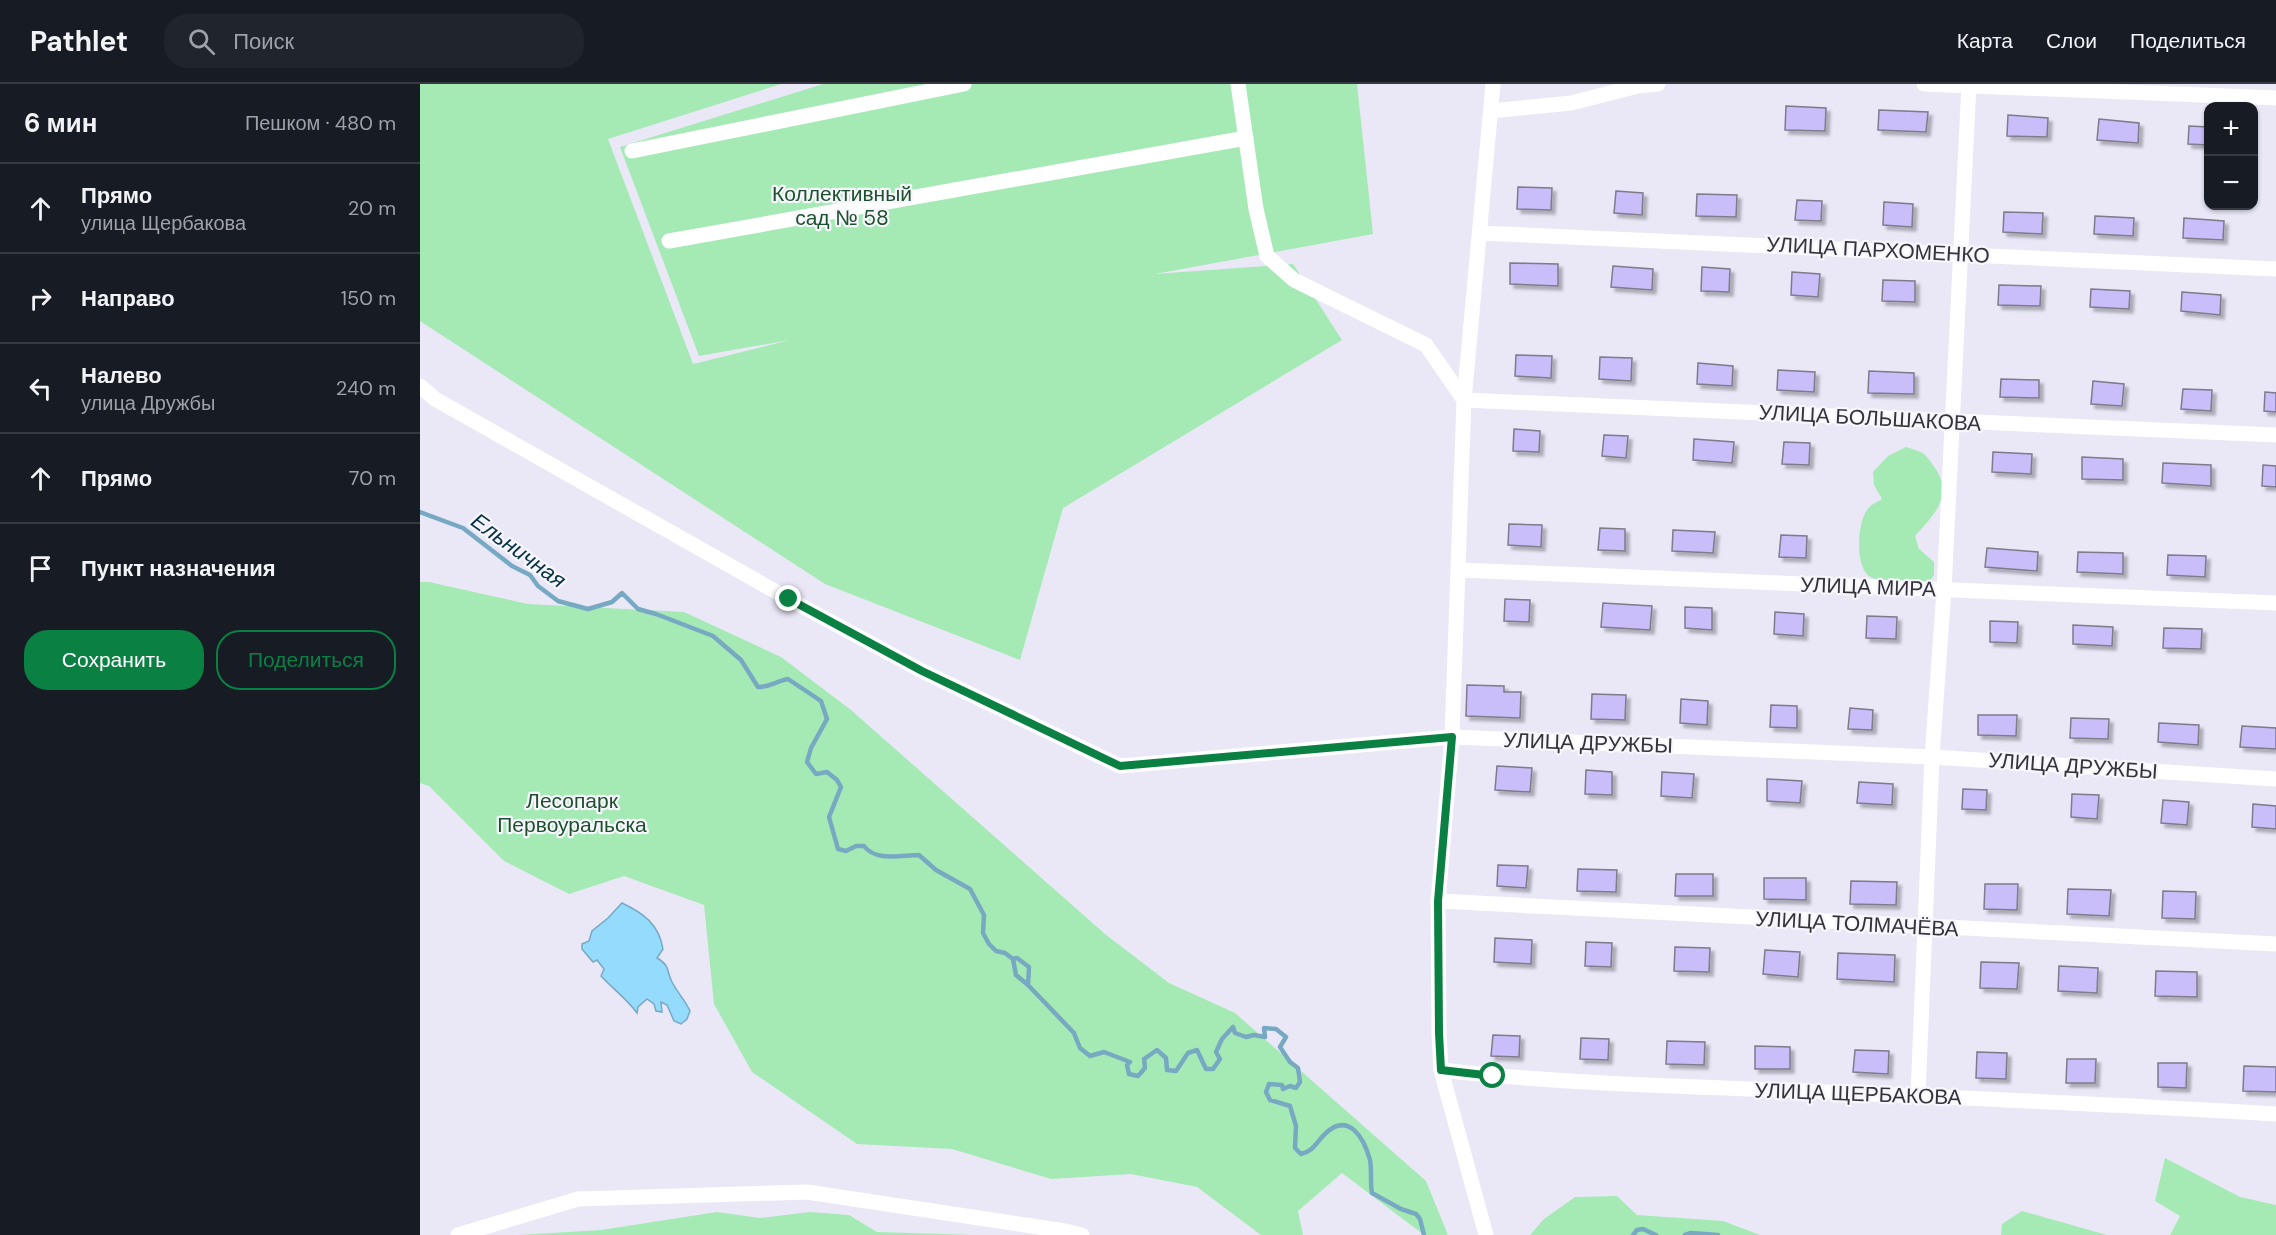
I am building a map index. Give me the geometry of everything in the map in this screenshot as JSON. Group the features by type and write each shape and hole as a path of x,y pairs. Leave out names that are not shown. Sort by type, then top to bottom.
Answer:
{"street":[{"path":"632,151 964,84"},
{"path":"1238,84 1256,209 1268,256 1294,280 1426,345 1464,400"},
{"path":"1485,1235 1441,1070 1438,901 1452,737 1464,400 1492,84"},
{"path":"1491,111 1571,103 1638,86 1658,84"},
{"path":"1924,84 2276,98"},
{"path":"1918,1096 1932,757 1944,590 1969,85"},
{"path":"669,241 1246,138"},
{"name":"УЛИЦА ПАРХОМЕНКО","path":"1480,233 2276,269"},
{"name":"УЛИЦА ДРУЖБЫ","path":"420,386 435,399 922,671 1120,766 1452,737 1932,757 2276,779"},
{"name":"УЛИЦА БОЛЬШАКОВА","path":"1464,400 2276,435"},
{"name":"УЛИЦА МИРА","path":"1459,570 2276,603"},
{"name":"УЛИЦА ТОЛМАЧЁВА","path":"1438,901 2276,944"},
{"name":"УЛИЦА ЩЕРБАКОВА","path":"1441,1070 1493,1076 2276,1114"},
{"path":"458,1235 578,1199 807,1192 1065,1230 1082,1235"}],"green space":[{"name":"Коллективный сад № 58","path":"420,84 781,84 608,139 693,364 790,340 699,356 620,147 823,84 1357,84 1373,234 1155,274 1293,264 1342,340 1063,508 1020,660 825,584 420,321"},
{"path":"1906,447 1926,456 1935,468 1943,487 1935,513 1915,536 1919,549 1934,562 1934,575 1929,583 1890,582 1875,579 1864,571 1861,563 1859,544 1861,525 1867,510 1882,499 1874,485 1873,472 1888,456"},
{"name":"Лесопарк Первоуральска","path":"420,582 528,604 684,612 781,657 851,710 1105,934 1169,983 1235,1013 1426,1181 1448,1235 1424,1235 1342,1173 1298,1211 1303,1235 1261,1235 1197,1187 1131,1174 1051,1179 952,1149 857,1144 752,1072 714,1004 704,905 624,876 569,894 504,861 429,786 420,783"},
{"path":"2165,1158 2240,1197 2276,1205 2276,1235 2170,1235 2180,1216 2155,1201"},
{"path":"1617,1196 1637,1215 1723,1221 1760,1235 1530,1235 1544,1219 1575,1197"},
{"path":"2022,1211 2107,1235 2001,1235 2002,1224"},
{"path":"717,1212 760,1218 810,1212 849,1215 877,1232 975,1235 518,1235 601,1230"}],"water":[{"path":"622,903 649,920 658,933 663,949 657,958 666,966 672,982 690,1011 687,1019 681,1024 674,1021 667,1005 661,1002 662,1012 656,1011 654,1004 647,999 638,1007 637,1013 601,976 604,969 597,960 593,962 582,949 582,944 589,941 592,931"}],"building":[{"path":"1786,106 1826,108 1825,131 1785,130"},
{"path":"1879,110 1928,112 1926,132 1878,130"},
{"path":"2008,115 2048,118 2047,137 2007,136"},
{"path":"2099,119 2139,123 2138,143 2097,140"},
{"path":"2189,126 2204,127 2204,145 2188,144"},
{"path":"1518,187 1552,188 1551,210 1517,209"},
{"path":"1616,191 1643,193 1642,215 1614,213"},
{"path":"1697,194 1737,195 1736,217 1696,216"},
{"path":"1797,200 1822,201 1821,221 1795,220"},
{"path":"1884,202 1913,204 1912,227 1883,225"},
{"path":"2004,212 2043,213 2042,234 2003,232"},
{"path":"2095,216 2134,218 2133,236 2094,234"},
{"path":"2184,218 2224,221 2223,240 2183,238"},
{"path":"1510,263 1558,264 1558,286 1510,284"},
{"path":"1613,266 1653,269 1652,290 1611,287"},
{"path":"1702,267 1730,269 1729,292 1701,291"},
{"path":"1792,272 1820,274 1818,297 1791,295"},
{"path":"1883,280 1915,281 1915,302 1882,301"},
{"path":"1999,285 2041,286 2040,306 1998,305"},
{"path":"2091,289 2130,291 2129,309 2090,307"},
{"path":"2182,292 2221,295 2220,315 2181,311"},
{"path":"1516,355 1552,356 1551,378 1515,376"},
{"path":"1600,357 1632,358 1631,381 1599,379"},
{"path":"1698,363 1733,366 1732,386 1697,384"},
{"path":"1778,370 1815,372 1814,392 1777,390"},
{"path":"1869,371 1914,373 1914,394 1868,393"},
{"path":"2001,379 2039,380 2039,398 2000,397"},
{"path":"2093,381 2124,384 2122,406 2091,404"},
{"path":"2183,389 2212,390 2211,411 2181,409"},
{"path":"2265,392 2276,393 2276,412 2264,411"},
{"path":"1514,429 1540,431 1539,452 1513,451"},
{"path":"1604,435 1628,436 1626,458 1602,456"},
{"path":"1694,439 1734,442 1732,463 1693,460"},
{"path":"1784,442 1810,443 1809,465 1782,464"},
{"path":"1993,452 2032,454 2031,474 1992,472"},
{"path":"2082,457 2123,459 2123,480 2082,479"},
{"path":"2163,463 2211,465 2211,486 2162,483"},
{"path":"2263,465 2276,466 2276,487 2262,486"},
{"path":"1509,524 1542,525 1541,547 1508,545"},
{"path":"1600,528 1625,529 1625,551 1598,550"},
{"path":"1673,530 1715,532 1713,553 1672,551"},
{"path":"1781,535 1807,536 1806,558 1779,557"},
{"path":"1987,548 2038,552 2037,571 1985,567"},
{"path":"2078,552 2123,553 2123,574 2077,572"},
{"path":"2168,555 2206,556 2205,577 2167,575"},
{"path":"1505,599 1530,600 1529,622 1504,621"},
{"path":"1603,603 1652,606 1650,630 1601,627"},
{"path":"1685,607 1712,608 1712,630 1685,628"},
{"path":"1775,612 1804,614 1803,636 1774,634"},
{"path":"1867,616 1897,617 1896,639 1866,638"},
{"path":"1990,621 2018,622 2017,643 1990,642"},
{"path":"2073,625 2113,627 2112,646 2073,644"},
{"path":"2164,628 2202,629 2201,649 2163,648"},
{"path":"1467,685 1504,686 1504,692 1521,692 1520,718 1466,716"},
{"path":"1592,694 1626,695 1625,720 1591,719"},
{"path":"1681,699 1708,701 1707,725 1680,723"},
{"path":"1771,705 1797,706 1797,728 1770,727"},
{"path":"1850,708 1873,710 1872,730 1848,729"},
{"path":"1978,715 2017,715 2016,736 1978,735"},
{"path":"2071,718 2109,719 2108,739 2070,738"},
{"path":"2159,723 2199,725 2198,745 2158,742"},
{"path":"2242,726 2276,728 2276,749 2240,747"},
{"path":"1497,766 1532,768 1530,792 1495,790"},
{"path":"1586,770 1612,772 1612,795 1585,794"},
{"path":"1662,772 1694,774 1692,798 1661,796"},
{"path":"1767,779 1802,781 1800,803 1767,801"},
{"path":"1859,782 1893,784 1892,805 1857,803"},
{"path":"1963,789 1987,790 1986,810 1962,809"},
{"path":"2072,794 2099,795 2097,819 2071,817"},
{"path":"2163,800 2189,802 2187,825 2161,823"},
{"path":"2253,804 2276,806 2276,829 2252,827"},
{"path":"1498,865 1528,866 1526,888 1497,886"},
{"path":"1578,869 1617,870 1616,892 1577,891"},
{"path":"1676,874 1713,874 1713,896 1675,896"},
{"path":"1764,878 1806,878 1806,900 1764,899"},
{"path":"1851,881 1897,882 1896,905 1850,904"},
{"path":"1985,884 2018,884 2017,910 1984,909"},
{"path":"2068,889 2111,890 2109,916 2067,914"},
{"path":"2163,891 2196,892 2195,919 2162,918"},
{"path":"1495,938 1532,940 1531,964 1494,962"},
{"path":"1586,942 1612,943 1611,967 1585,966"},
{"path":"1675,947 1710,948 1709,972 1674,971"},
{"path":"1765,950 1800,952 1798,977 1763,974"},
{"path":"1838,953 1895,955 1894,982 1837,979"},
{"path":"1981,962 2019,963 2017,989 1980,988"},
{"path":"2059,966 2098,968 2097,993 2058,991"},
{"path":"2156,971 2197,972 2197,997 2155,996"},
{"path":"1493,1035 1520,1036 1519,1057 1491,1056"},
{"path":"1581,1038 1609,1039 1608,1060 1580,1059"},
{"path":"1667,1041 1705,1042 1704,1065 1666,1064"},
{"path":"1755,1046 1790,1047 1790,1069 1755,1069"},
{"path":"1855,1050 1889,1051 1888,1074 1853,1072"},
{"path":"1977,1052 2007,1053 2006,1079 1976,1078"},
{"path":"2067,1059 2096,1059 2095,1083 2066,1083"},
{"path":"2158,1063 2187,1063 2186,1088 2158,1087"},
{"path":"2244,1066 2276,1067 2276,1092 2243,1091"}],"waterway":[{"name":"Ельничная","path":"420,512 463,528 512,566 530,575 538,586 558,601 588,609 612,602 622,593 638,609 713,636 741,660 758,687 788,679 821,701 827,719 811,748 807,762 816,774 827,772 837,780 841,787 829,817 838,849 846,851 856,846 864,846 869,851 882,856 919,855 936,870 970,889 984,915 983,933 989,944 996,951 1005,953 1013,959 1017,958 1029,967 1028,985 1074,1033 1080,1048 1090,1056 1104,1052 1130,1062 1127,1065 1129,1074 1138,1076 1145,1068 1144,1059 1157,1050 1166,1058 1167,1070 1176,1071 1188,1053 1197,1050 1206,1069 1213,1069 1220,1059 1216,1052 1222,1039 1233,1027 1235,1033 1246,1037 1254,1035 1265,1037 1264,1028 1276,1029 1286,1037 1280,1047 1290,1062 1298,1068 1300,1082 1296,1088 1290,1086 1283,1089 1282,1085 1269,1084 1266,1092 1270,1100 1290,1106 1296,1126 1295,1148 1301,1154 1309,1151 1334,1127 1342,1125 1354,1130 1360,1136 1370,1160 1372,1193 1401,1209 1416,1214 1420,1219 1424,1235"},
{"path":"1013,959 1016,975 1028,985"},
{"name":"Ельничная","path":"1633,1235 1637,1230 1643,1229 1656,1235"},
{"name":"Ельничная","path":"1685,1235 1691,1233 1718,1235"}],"route":[{"path":"789,599 922,671 1120,766 1452,737 1438,901 1441,1070 1493,1076"}]}
